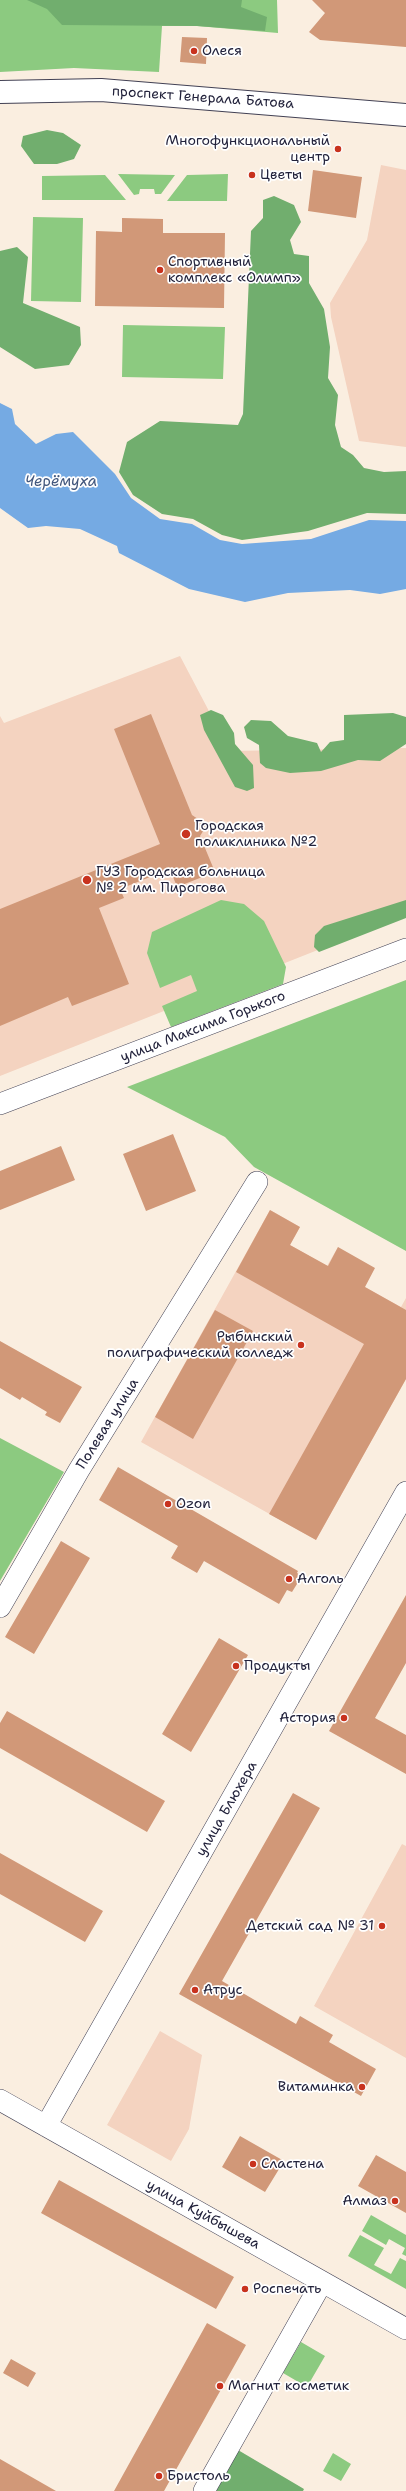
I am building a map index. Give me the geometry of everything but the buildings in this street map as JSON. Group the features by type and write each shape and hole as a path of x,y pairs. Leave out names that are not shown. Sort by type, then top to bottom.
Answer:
{"main road":[{"name":"проспект Генерала Батова","path":"0,92 102,90 406,114"}],"street":[{"name":"улица Максима Горького","path":"0,1104 406,949"},
{"name":"Полевая улица","path":"0,1607 79,1470 257,1182"},
{"name":"улица Блюхера","path":"46,2126 406,1492"},
{"name":"улица Куйбышева","path":"0,2100 406,2329"},
{"path":"204,2491 322,2282"}],"shaded area":[{"path":"381,165 406,170 406,447 359,441 331,317 330,303 367,240"},
{"path":"180,656 230,751 406,748 406,915 0,1076 0,716 4,723"},
{"name":"Рыбинский полиграфический колледж","path":"270,1210 300,1227 290,1245 327,1266 338,1247 365,1287 401,1307 406,1298 406,1379 316,1540 141,1442"},
{"name":"Детский сад № 31","path":"402,1844 406,1846 406,2058 314,2006"},
{"path":"160,2031 202,2055 189,2129 171,2161 107,2125"}],"green space":[{"path":"0,0 277,0 278,33 197,26 162,26 159,72 74,68 0,72"},
{"path":"27,0 242,0 241,7 267,17 265,31 197,26 62,25 47,9"},
{"path":"47,130 63,133 81,145 74,159 57,164 34,164 21,146 23,136"},
{"path":"118,174 175,175 161,194 155,194 154,189 140,189 139,194 134,195"},
{"path":"228,174 227,201 167,201 187,175"},
{"path":"105,175 126,200 42,200 42,176"},
{"path":"274,196 294,205 301,222 290,240 294,254 309,256 309,283 324,309 330,347 328,378 338,395 335,425 341,447 353,455 364,468 384,472 406,471 406,514 367,513 308,531 242,540 222,535 193,519 162,514 133,495 119,472 127,442 160,421 238,425 243,414 251,231 263,218 263,200"},
{"path":"33,217 83,218 81,302 31,301"},
{"path":"17,247 28,257 23,303 80,327 81,345 69,365 35,369 0,347 0,251"},
{"path":"123,325 225,327 223,379 122,377"},
{"path":"211,710 223,715 234,733 235,744 253,765 254,788 247,791 235,787 204,730 200,715"},
{"path":"393,713 406,717 406,744 380,761 358,760 321,771 290,773 266,768 260,763 259,745 247,738 244,727 251,720 271,721 288,736 317,743 321,752 330,742 344,740 344,715"},
{"path":"221,900 244,904 264,921 286,967 283,984 171,1027 162,1006 197,991 191,975 160,988 147,953 152,932"},
{"path":"406,900 406,918 319,952 314,947 315,935 324,926"},
{"path":"406,980 406,1251 254,1167 225,1137 127,1087"},
{"path":"0,1438 64,1472 0,1581"},
{"path":"371,2215 406,2235 406,2256 402,2254 405,2248 389,2239 386,2245 362,2231"},
{"path":"360,2235 384,2248 374,2265 391,2274 400,2258 406,2261 406,2289 348,2256"},
{"path":"301,2342 325,2356 307,2387 283,2373"},
{"path":"238,2450 304,2489 303,2491 215,2491"},
{"path":"333,2453 351,2464 341,2481 323,2471"}],"water":[{"name":"Черёмуха","path":"0,403 12,409 15,424 36,444 56,434 73,432 115,474 131,498 160,519 192,524 220,540 242,544 311,539 369,520 406,521 406,589 380,594 350,590 288,593 245,602 189,589 119,553 117,546 80,529 46,526 28,528 0,508"}],"place":[{"name":"Олеся","path":"194,51"},
{"name":"Многофункциональный центр","path":"338,149"},
{"name":"Цветы","path":"252,175"},
{"name":"Спортивный комплекс «Олимп»","path":"160,270"},
{"name":"Городская поликлиника №2","path":"186,834"},
{"name":"ГУЗ Городская больница № 2 им. Пирогова","path":"87,880"},
{"name":"Рыбинский полиграфический колледж","path":"301,1345"},
{"name":"Ozon","path":"168,1504"},
{"name":"Алголь","path":"289,1579"},
{"name":"Продукты","path":"236,1666"},
{"name":"Астория","path":"344,1718"},
{"name":"Детский сад № 31","path":"382,1926"},
{"name":"Атрус","path":"195,1990"},
{"name":"Витаминка","path":"362,2087"},
{"name":"Сластена","path":"253,2164"},
{"name":"Алмаз","path":"395,2201"},
{"name":"Роспечать","path":"245,2289"},
{"name":"Магнит косметик","path":"220,2386"},
{"name":"Бристоль","path":"159,2476"}]}
